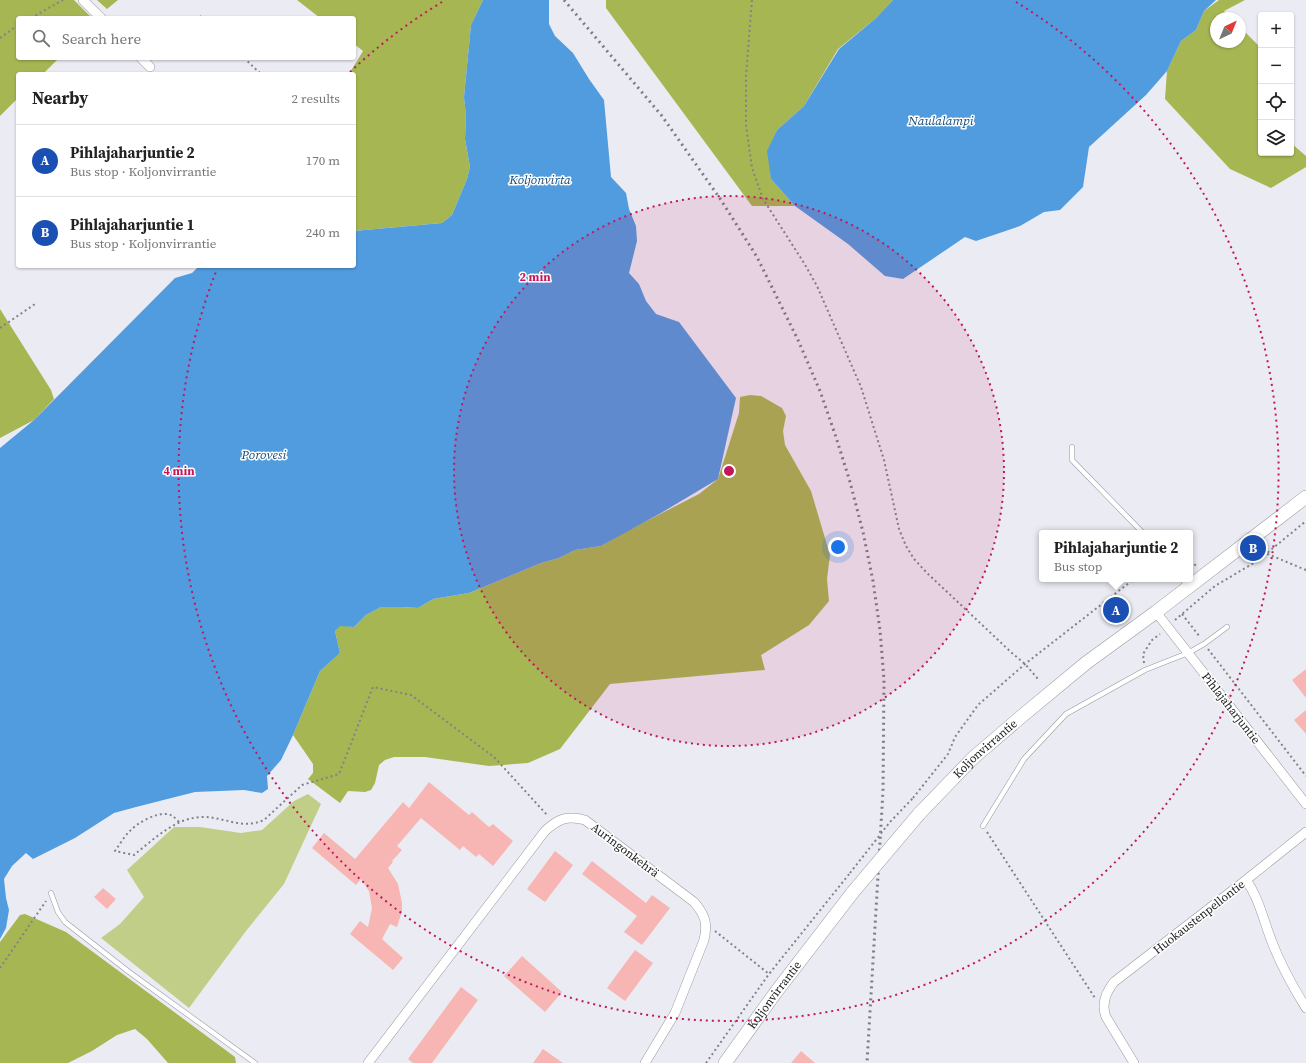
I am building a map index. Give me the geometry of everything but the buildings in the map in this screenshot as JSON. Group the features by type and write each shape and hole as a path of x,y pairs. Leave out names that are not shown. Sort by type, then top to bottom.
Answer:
{"main road":[{"name":"Koljonvirrantie","path":"1193,577 1306,497"},
{"name":"Koljonvirrantie","path":"725,1063 776,992 853,892 919,814 974,758 1022,716 1086,663 1156,612 1185,583"}],"street":[{"path":"83,0 99,16"},
{"path":"143,60 150,67"},
{"name":"Pihlajaharjuntie","path":"1156,612 1306,804"},
{"name":"Auringonkehrä","path":"554,823 564,819 574,818 585,820 694,902 702,911 706,924"},
{"path":"368,1063 545,831 554,823"},
{"name":"Huokaustenpellontie","path":"1104,1010 1105,996 1108,989 1114,982 1306,832"},
{"path":"1246,880 1253,890 1273,944 1289,981 1306,1008"},
{"path":"645,1063 675,1013 704,940 706,924"},
{"path":"1104,1010 1106,1017 1134,1063"}],"lane":[{"path":"1072,447 1072,460 1140,530"},
{"path":"983,826 1024,759 1066,714 1146,670 1188,653 1204,644 1227,627"},
{"path":"51,893 58,912 65,922 129,972 255,1063"}],"path":[{"path":"35,16 63,0"},
{"path":"752,0 746,76 746,126 752,168 763,199 817,286 861,387 884,460 899,529 906,546 914,559 927,574 1025,664 1038,679"},
{"path":"0,38 16,26"},
{"path":"246,60 259,72"},
{"path":"0,328 35,304"},
{"path":"1306,521 1252,564 1214,586 1182,614 1306,776"},
{"path":"1253,548 1306,570"},
{"path":"706,1063 769,974 890,822 913,798 948,754 955,737 978,705 1025,664 1130,582"},
{"path":"1146,670 1143,654 1152,640 1167,627"},
{"path":"179,822 167,814 144,820 132,829 115,851 134,855 156,837 179,822 202,817 247,824 258,823 264,820 302,785 339,774 373,687 411,695 494,757 554,823"},
{"path":"983,826 1092,995 1104,1010"},
{"path":"0,968 51,893"},
{"path":"706,924 769,974"}],"green space":[{"path":"0,0 74,0 90,16 16,16 16,60 57,60 45,72 16,72 16,100 0,116"},
{"path":"97,0 118,0 107,9"},
{"path":"297,0 483,0 471,25 464,97 466,116 465,139 470,167 467,179 452,215 442,223 356,231 356,72 350,72 363,51 356,46 356,16 317,16"},
{"path":"606,0 893,0 875,19 838,49 804,106 777,130 770,146 771,179 795,206 752,206 606,8"},
{"path":"1219,0 1245,0 1224,11 1225,12 1210,12 1210,48 1246,48 1246,33 1258,45 1258,156 1294,156 1294,146 1306,156 1306,167 1271,188 1230,169 1165,99 1167,71 1181,41 1196,30 1204,11"},
{"path":"0,309 51,390 54,399 34,420 0,438"},
{"path":"750,395 761,396 782,408 786,416 783,431 785,445 811,491 830,555 827,579 829,601 809,625 761,655 765,670 610,684 560,749 528,763 489,766 425,757 394,757 385,760 379,765 375,783 371,790 365,792 348,791 340,803 308,779 313,773 313,764 293,735 320,671 340,653 335,631 340,625 354,627 366,615 381,607 418,608 433,599 469,593 541,563 559,558 575,550 601,546 699,494 718,479 739,413 740,397"},
{"path":"308,794 321,804 284,884 246,931 189,1008 101,938 120,924 144,897 127,870 174,827 200,827 241,833 262,830 294,801"},
{"path":"25,914 66,932 235,1057 236,1063 168,1063 147,1039 135,1029 117,1035 92,1051 68,1063 0,1063 0,942 20,915"}],"water":[{"name":"Porovesi","path":"483,0 549,0 549,24 555,36 573,53 604,100 611,177 626,193 629,209 636,226 637,241 629,273 639,284 646,301 656,314 679,322 736,398 718,479 601,546 575,550 559,558 541,563 469,593 433,599 418,608 381,607 366,615 354,627 340,626 335,631 340,653 320,671 281,760 267,776 268,789 262,793 244,790 195,792 136,807 114,813 75,838 33,859 26,853 12,866 4,879 9,910 6,928 0,939 0,448 34,420 175,278 192,273 197,268 356,268 356,231 442,223 452,215 467,179 470,167 465,139 466,116 464,97 471,25"},
{"name":"Naulalampi","path":"893,0 1216,0 1204,11 1196,30 1181,41 1167,71 1146,95 1089,147 1083,187 1060,210 1044,212 1020,226 976,241 965,237 903,279 885,276 848,244 795,206 771,179 767,151 777,130 804,106 839,49 875,19"}],"railway":[{"path":"564,0 662,116 721,200 757,257 798,340 820,391 850,482 863,532 873,581 880,630 884,680 883,791 867,1063"}],"place":[{"name":"Pihlajaharjuntie 1","path":"1253,548"},
{"name":"Pihlajaharjuntie 2","path":"1116,610"}],"water label":[{"name":"Koljonvirta","path":"540,179"}]}
